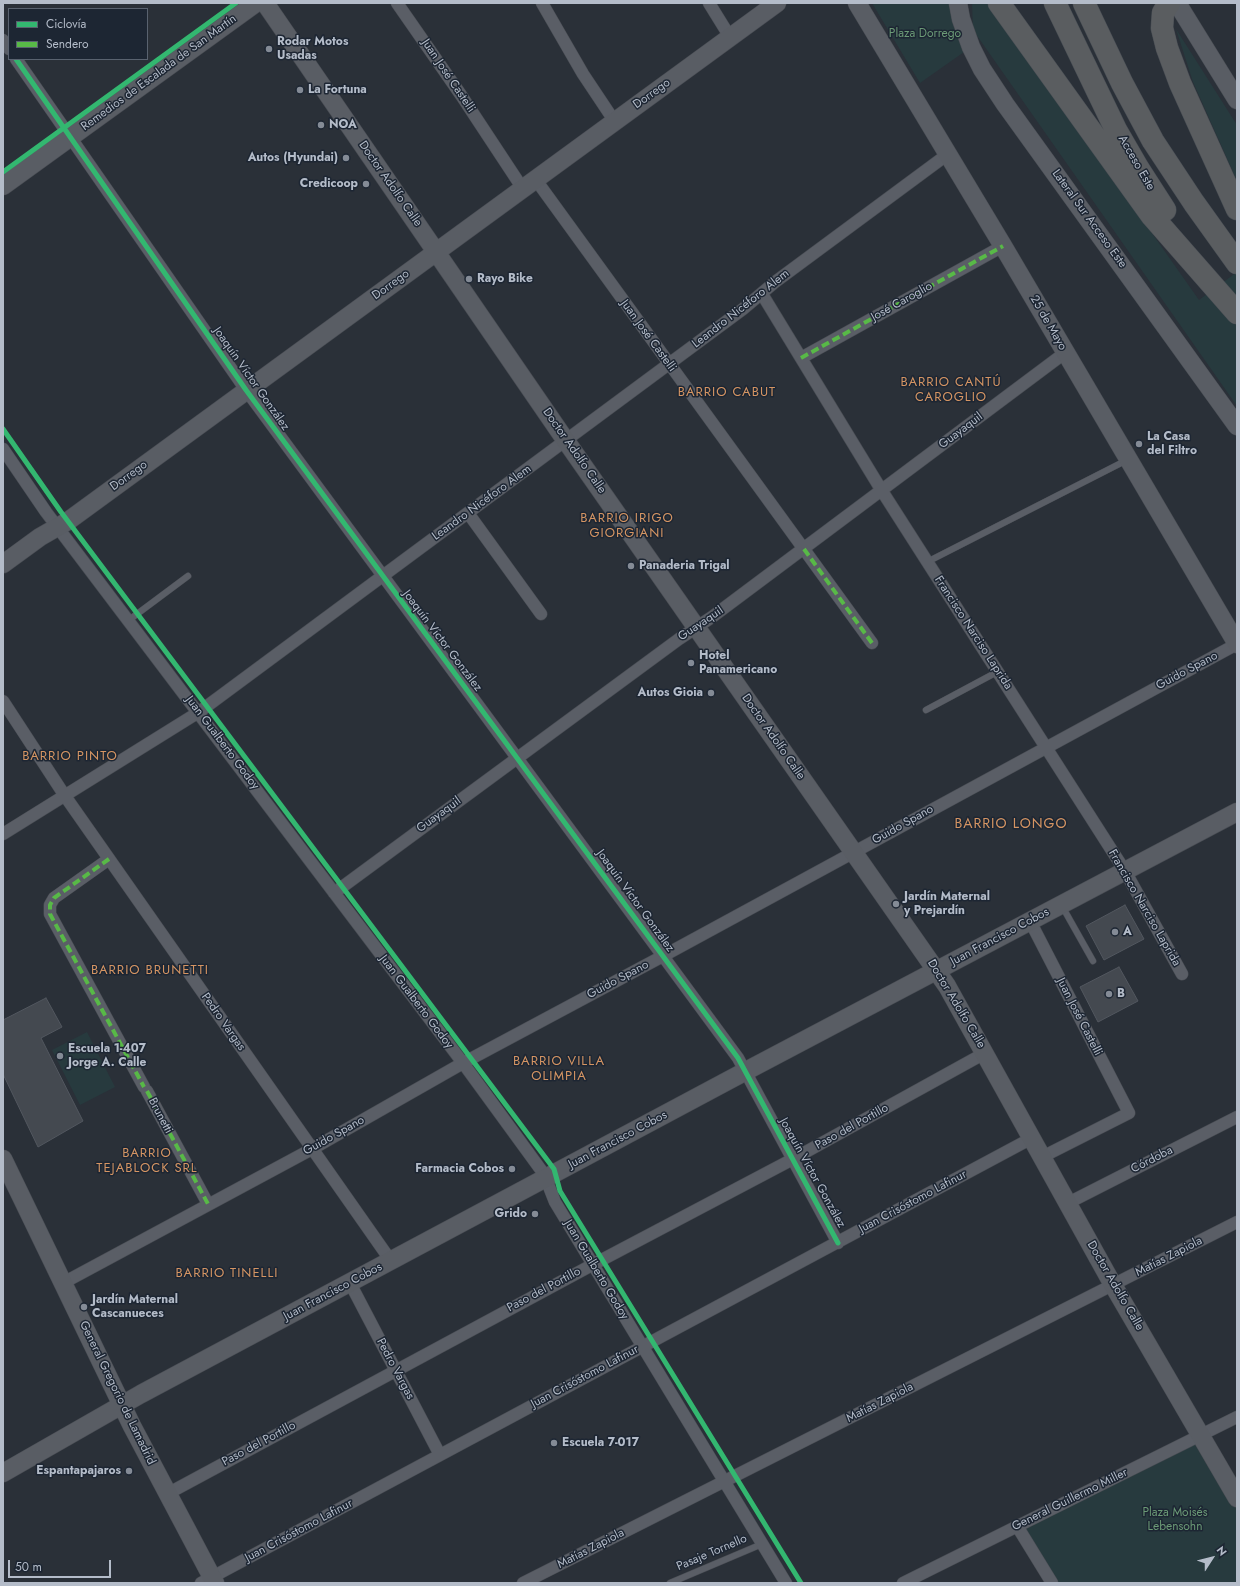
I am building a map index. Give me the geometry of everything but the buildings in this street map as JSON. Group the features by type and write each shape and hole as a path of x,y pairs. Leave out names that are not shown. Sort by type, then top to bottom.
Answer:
{"highway":[{"path":"998,3 1152,216 1237,312"},
{"name":"Acceso Este","path":"1056,3 1100,98 1138,168 1166,213 1237,312"},
{"path":"1084,3 1122,83 1153,141 1194,203 1237,263"},
{"path":"1169,3 1163,13 1162,28 1167,48 1180,83 1237,209"}],"main road":[{"name":"Remedios de Escalada de San Martín","path":"3,186 256,3"},
{"name":"Doctor Adolfo Calle","path":"265,3 566,440 948,986 1113,1285 1237,1498"},
{"name":"Dorrego","path":"3,564 40,537 68,521 246,390 530,185 777,3"},
{"name":"25 de Mayo","path":"857,3 1066,352 1237,644"},
{"name":"Lateral Sur Acceso Este","path":"958,3 961,19 971,47 982,70 1237,426"},
{"path":"1178,3 1237,100"},
{"name":"Juan Francisco Cobos","path":"3,1473 122,1405 746,1071 1237,812"},
{"name":"General Gregorio de Lamadrid","path":"3,1159 209,1581"}],"street":[{"name":"Juan José Castelli","path":"397,3 461,95 669,364 872,643"},
{"path":"542,3 583,74 615,122"},
{"path":"709,3 730,37"},
{"name":"Joaquín Víctor González","path":"17,60 246,390 738,1058 838,1243"},
{"name":"Leandro Nicéforo Alem","path":"3,834 199,712 746,307 775,282 948,154"},
{"name":"José Caroglio","path":"801,358 1003,246"},
{"name":"Francisco Narciso Laprida","path":"762,294 882,491 1125,871 1182,974"},
{"name":"Guayaquil","path":"334,893 516,758 804,549 1066,352"},
{"name":"Juan Gualberto Godoy","path":"3,449 58,526 463,1063 533,1159 546,1179 555,1202 592,1265 643,1346 786,1583"},
{"path":"468,513 541,614"},
{"name":"Guido Spano","path":"63,1283 312,1148 463,1063 1237,644"},
{"name":"Pedro Vargas","path":"3,701 65,796 391,1261"},
{"name":"Brunetti","path":"109,859 54,898 50,905 50,914 208,1204"},
{"name":"Juan José Castelli","path":"1030,921 1129,1113 1042,1157"},
{"name":"Paso del Portillo","path":"167,1494 592,1265 793,1159 985,1053"},
{"name":"Córdoba","path":"1068,1203 1237,1117"},
{"name":"Juan Crisóstomo Lafinur","path":"209,1581 440,1455 1032,1138"},
{"name":"Matías Zapiola","path":"523,1583 1237,1222"},
{"name":"Pedro Vargas","path":"350,1283 440,1455"},
{"name":"General Guillermo Miller","path":"903,1583 1237,1417"},
{"path":"1017,1526 1052,1583"}],"lane":[{"path":"927,562 1128,459"},
{"path":"129,620 188,576"},
{"path":"926,710 997,672"},
{"path":"1061,905 1093,961"},
{"name":"Pasaje Tornello","path":"670,1583 762,1544"}],"green space":[{"name":"Plaza Dorrego","path":"872,3 949,3 953,22 964,52 920,83"},
{"path":"972,3 990,3 1199,300 1237,272 1237,406 973,30"},
{"path":"1176,29 1237,125 1237,181 1193,82"},
{"path":"87,1032 115,1087 80,1105 52,1050"},
{"name":"Plaza Moisés Lebensohn","path":"1200,1438 1237,1501 1237,1583 1053,1583 1020,1527"}],"marked path":[{"path":"801,358 1003,246"},
{"path":"804,549 872,643"},
{"path":"109,859 54,898 50,905 50,914 144,1087"},
{"path":"147,1091 208,1204"}],"cycle path":[{"path":"3,172 236,3"},
{"path":"17,60 246,390 738,1058 838,1243"},
{"path":"3,429 61,512 554,1169 560,1191 801,1583"}],"place":[{"name":"Rodar Motos Usadas","path":"269,49"},
{"name":"La Fortuna","path":"300,90"},
{"name":"NOA","path":"321,125"},
{"name":"Autos (Hyundai)","path":"346,158"},
{"name":"Credicoop","path":"366,184"},
{"name":"Rayo Bike","path":"469,279"},
{"name":"La Casa del Filtro","path":"1139,444"},
{"name":"Panaderia Trigal","path":"631,566"},
{"name":"Hotel Panamericano","path":"691,663"},
{"name":"Autos Gioia","path":"711,693"},
{"name":"Jardín Maternal y Prejardín","path":"896,904"},
{"name":"A","path":"1115,932"},
{"name":"B","path":"1109,994"},
{"name":"Escuela 1-407 Jorge A. Calle","path":"60,1056"},
{"name":"Farmacia Cobos","path":"512,1169"},
{"name":"Grido","path":"535,1214"},
{"name":"Jardín Maternal Cascanueces","path":"84,1307"},
{"name":"Escuela 7-017","path":"554,1443"},
{"name":"Espantapajaros","path":"129,1471"}],"district":[{"name":"BARRIO CANTÚ CAROGLIO","path":"951,390"},
{"name":"BARRIO CABUT","path":"727,393"},
{"name":"BARRIO IRIGO GIORGIANI","path":"627,526"},
{"name":"BARRIO PINTO","path":"70,757"},
{"name":"BARRIO LONGO","path":"1011,825"},
{"name":"BARRIO BRUNETTI","path":"150,971"},
{"name":"BARRIO VILLA OLIMPIA","path":"559,1070"},
{"name":"BARRIO TEJABLOCK SRL","path":"147,1162"},
{"name":"BARRIO TINELLI","path":"227,1274"}]}
